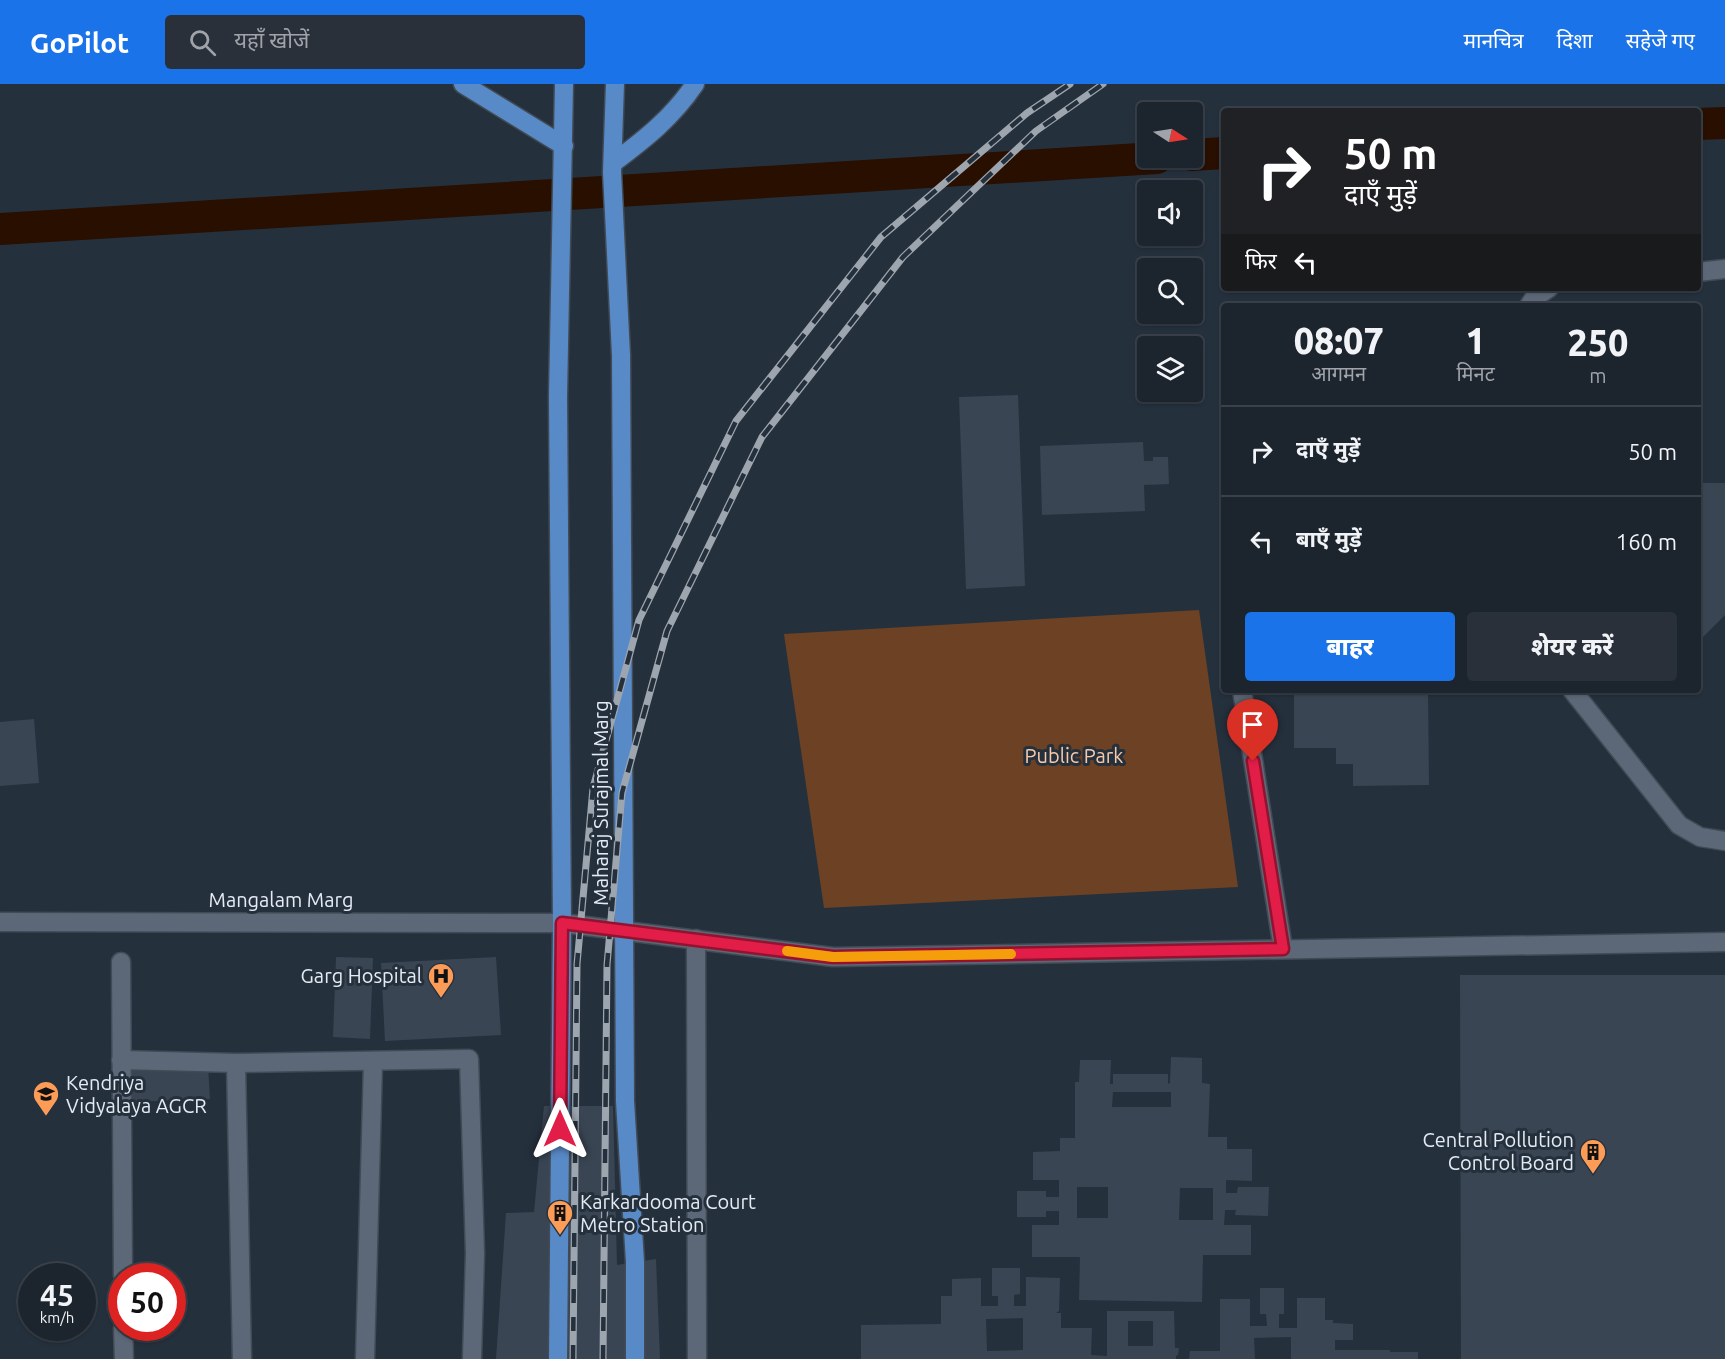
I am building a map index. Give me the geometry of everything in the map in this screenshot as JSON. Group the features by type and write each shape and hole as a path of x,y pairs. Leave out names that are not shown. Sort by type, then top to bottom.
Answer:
{"main road":[{"path":"464,84 564,146"},
{"name":"Maharaj Surajmal Marg","path":"558,1359 562,923 558,397 564,84"},
{"name":"Maharaj Surajmal Marg","path":"615,84 613,168 621,355 625,1101 635,1262 635,1359"},
{"path":"613,168 682,104 695,84"}],"street":[{"path":"1701,272 1725,269"},
{"path":"1531,303 1544,291"},
{"path":"1242,693 1283,949"},
{"path":"1574,693 1679,825 1700,837 1725,841"},
{"name":"Mangalam Marg","path":"0,922 562,923 833,957 1725,942"},
{"path":"696,939 697,1359"},
{"path":"121,962 123,1263"},
{"path":"121,1060 236,1063 469,1059 475,1253 472,1359"},
{"path":"365,1359 373,1062"},
{"path":"236,1063 242,1359"},
{"path":"123,1341 124,1359"}],"green space":[{"name":"Public Park","path":"1199,610 1238,887 824,908 784,634"}],"building":[{"path":"1018,395 1025,586 966,589 959,397"},
{"path":"1143,442 1144,461 1153,461 1153,457 1168,457 1169,484 1144,485 1145,511 1042,515 1040,446"},
{"path":"1701,483 1725,483 1725,615 1701,639"},
{"path":"1294,693 1428,693 1429,785 1353,786 1353,764 1336,764 1336,748 1294,748"},
{"path":"34,719 39,783 0,786 0,722"},
{"path":"336,957 373,958 370,1039 333,1037"},
{"name":"Garg Hospital","path":"496,957 501,1035 385,1041 381,963"},
{"name":"Central Pollution Control Board","path":"1460,975 1725,975 1725,1359 1461,1359"},
{"path":"1171,1057 1202,1058 1202,1083 1210,1084 1208,1137 1227,1137 1227,1149 1252,1149 1252,1181 1226,1180 1226,1193 1237,1193 1238,1187 1269,1187 1268,1216 1235,1215 1236,1210 1225,1210 1224,1225 1251,1225 1251,1255 1203,1255 1202,1302 1079,1300 1080,1257 1032,1257 1032,1225 1059,1225 1059,1211 1046,1211 1046,1217 1017,1217 1017,1191 1046,1191 1046,1197 1059,1197 1059,1180 1033,1180 1033,1152 1060,1151 1060,1138 1075,1138 1075,1082 1079,1082 1080,1060 1111,1060 1110,1084 1113,1084 1113,1074 1168,1074 1168,1084 1170,1083","holes":["1113,1092 1171,1092 1171,1107 1112,1107","1077,1187 1108,1187 1108,1218 1077,1218","1180,1188 1213,1188 1213,1220 1179,1220"]},
{"path":"208,1065 210,1099 130,1102 129,1069"},
{"name":"Karkardooma Court Metro Station","path":"544,1106 613,1106 617,1265 656,1259 660,1359 496,1359 506,1213 534,1212"},
{"path":"992,1268 1020,1268 1020,1294 1014,1295 1014,1306 1026,1306 1026,1277 1060,1278 1059,1311 1056,1313 1061,1313 1061,1328 1092,1328 1091,1355 1107,1356 1107,1311 1174,1311 1175,1348 1179,1348 1178,1355 1176,1359 861,1359 861,1325 941,1324 941,1296 952,1296 952,1279 981,1278 981,1306 998,1306 998,1296 992,1296","holes":["1023,1318 1023,1350 987,1351 986,1319","1128,1321 1153,1321 1153,1346 1128,1346"]},
{"path":"1260,1288 1284,1288 1284,1314 1279,1314 1279,1328 1297,1328 1297,1298 1325,1298 1325,1320 1333,1320 1333,1323 1353,1324 1353,1340 1335,1340 1335,1350 1418,1352 1418,1359 1291,1359 1291,1337 1254,1338 1255,1359 1189,1359 1190,1351 1220,1351 1220,1299 1250,1299 1250,1326 1267,1326 1266,1314 1260,1314"}],"waterway":[{"path":"1701,124 1725,123"},
{"path":"1203,154 1221,153"},
{"path":"0,229 1137,159"}],"railway":[{"path":"573,1359 577,964 593,788 639,620 736,421 881,237 1027,113 1070,84"},
{"path":"603,1359 607,965 622,793 667,631 762,437 903,257 1036,131 1103,84"}],"slow traffic":[{"path":"787,951 833,957 1011,954"}],"place":[{"name":"Garg Hospital","path":"441,999"},
{"name":"Kendriya Vidyalaya AGCR","path":"46,1117"},
{"name":"Central Pollution Control Board","path":"1593,1175"},
{"name":"Karkardooma Court Metro Station","path":"560,1236"}],"route":[{"path":"560,1129 562,923 833,957 1283,949 1253,761"}]}
